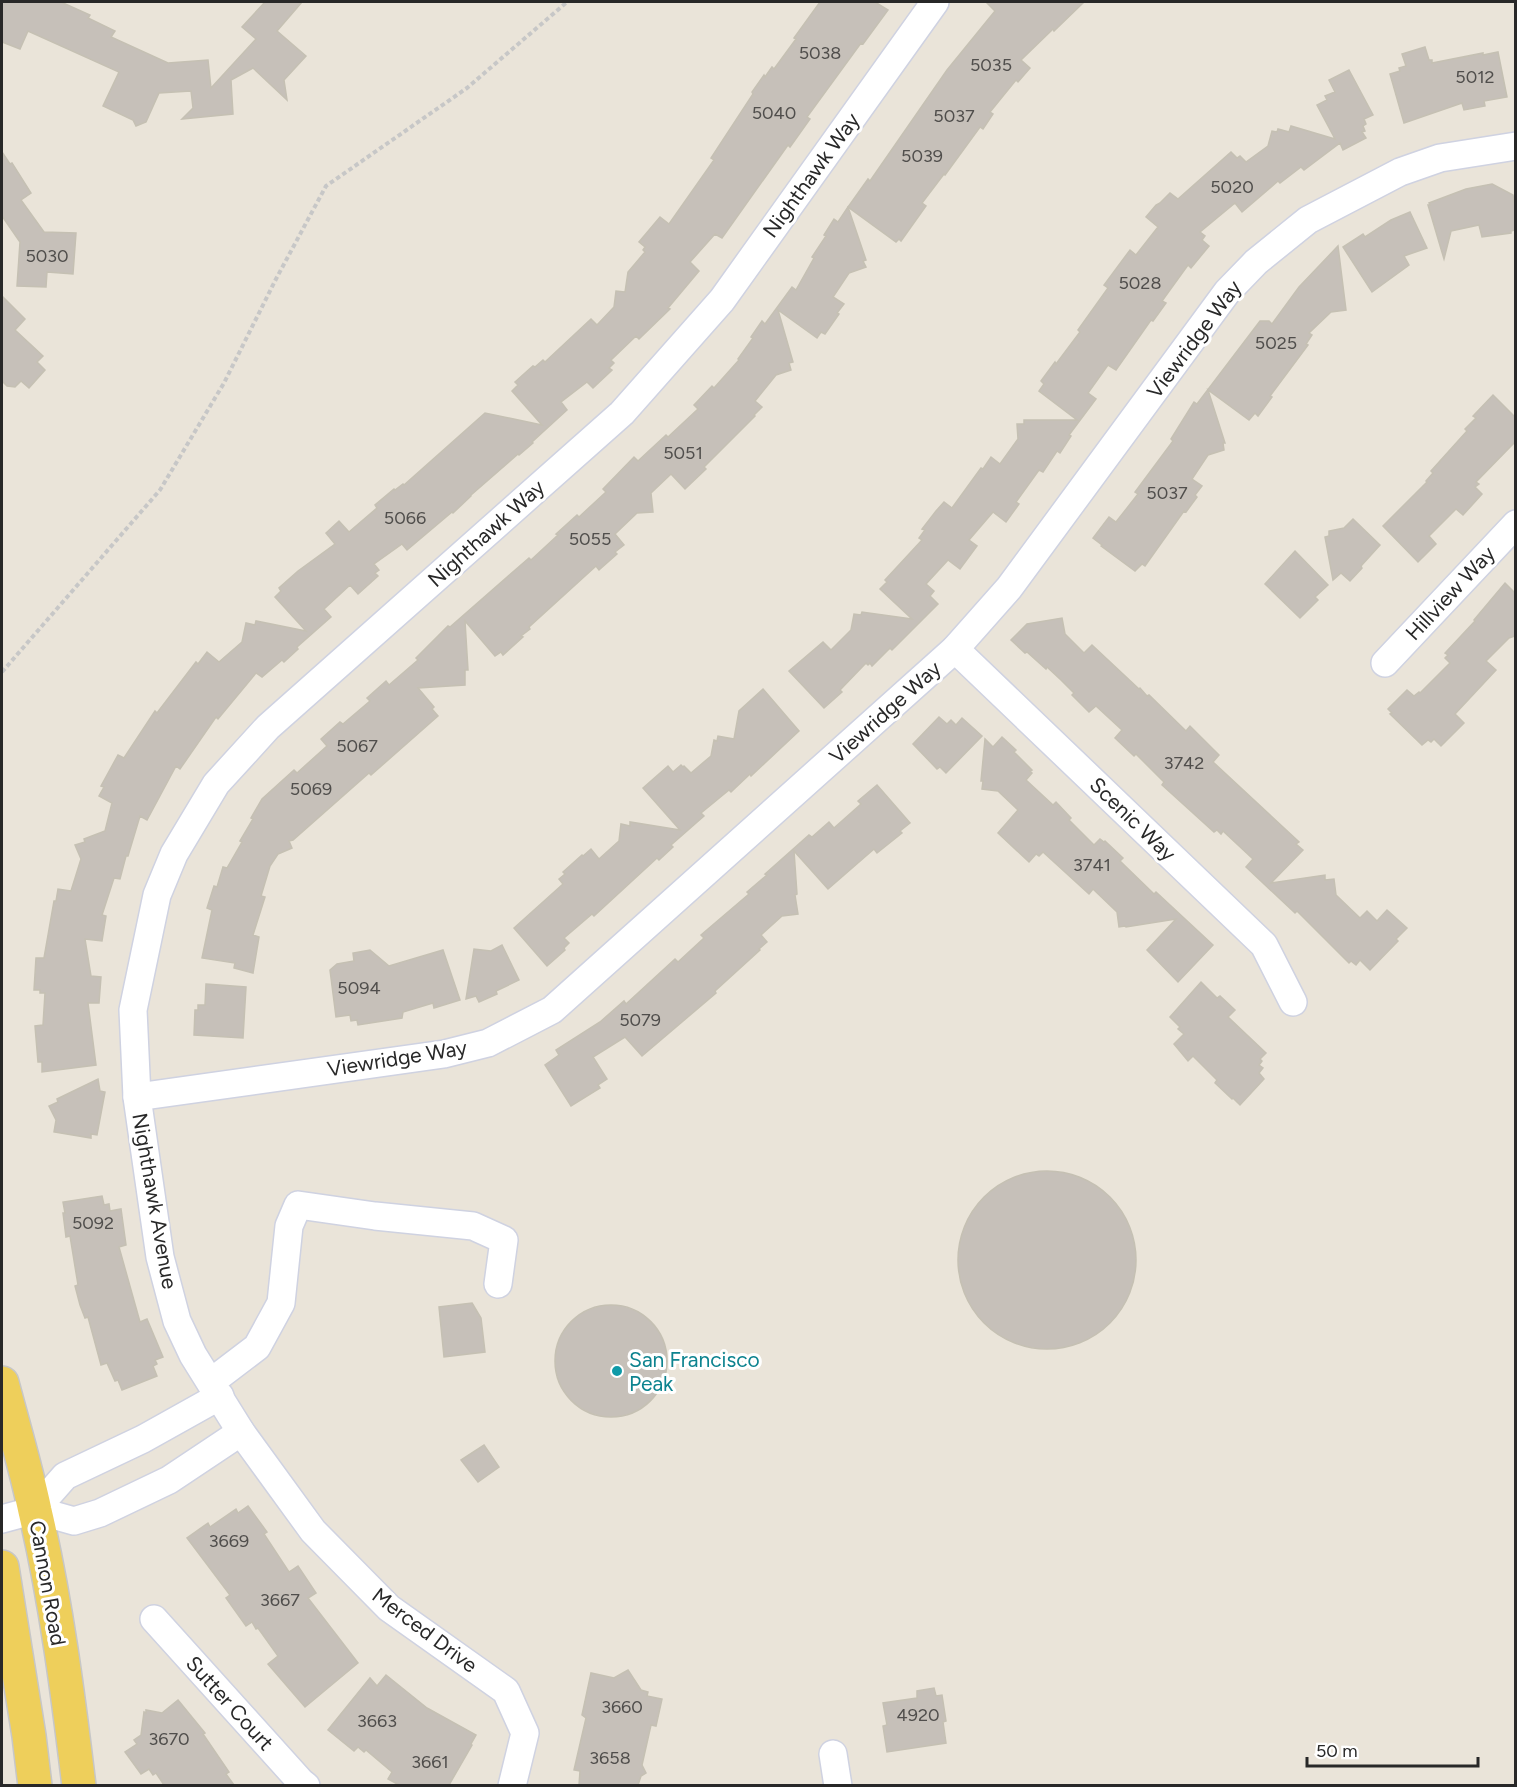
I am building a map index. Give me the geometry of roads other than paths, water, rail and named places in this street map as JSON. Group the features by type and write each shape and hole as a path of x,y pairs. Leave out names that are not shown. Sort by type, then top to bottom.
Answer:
{"main road":[{"name":"Cannon Road","path":"2,1383 35,1510 50,1585 73,1731 79,1785"},
{"name":"Cannon Road","path":"2,1567 29,1736 34,1785"}],"street":[{"name":"Nighthawk Way","path":"137,1096 133,1010 157,895 174,854 216,784 268,727 622,413 722,300 935,2"},
{"name":"Viewridge Way","path":"137,1096 444,1054 488,1042 552,1010 955,649 1009,588 1227,292 1256,262 1308,220 1400,172 1440,158 1515,146"},
{"name":"Hillview Way","path":"1385,663 1515,524"},
{"name":"Scenic Way","path":"955,649 1264,945 1293,1002"},
{"name":"Nighthawk Avenue","path":"137,1096 160,1257 177,1321 193,1355 241,1432"},
{"path":"35,1510 65,1476 143,1439 215,1389 257,1347 281,1303 289,1226 298,1205 472,1226 504,1240 498,1284"},
{"path":"2,1519 35,1510 74,1521 100,1512 169,1480 241,1432"},
{"name":"Merced Drive","path":"241,1432 313,1531 389,1608 506,1691 525,1733 512,1785"},
{"name":"Sutter Court","path":"154,1619 293,1774 306,1785"},
{"path":"833,1754 838,1785"}],"place":[{"name":"San Francisco Peak","path":"617,1371"}]}
